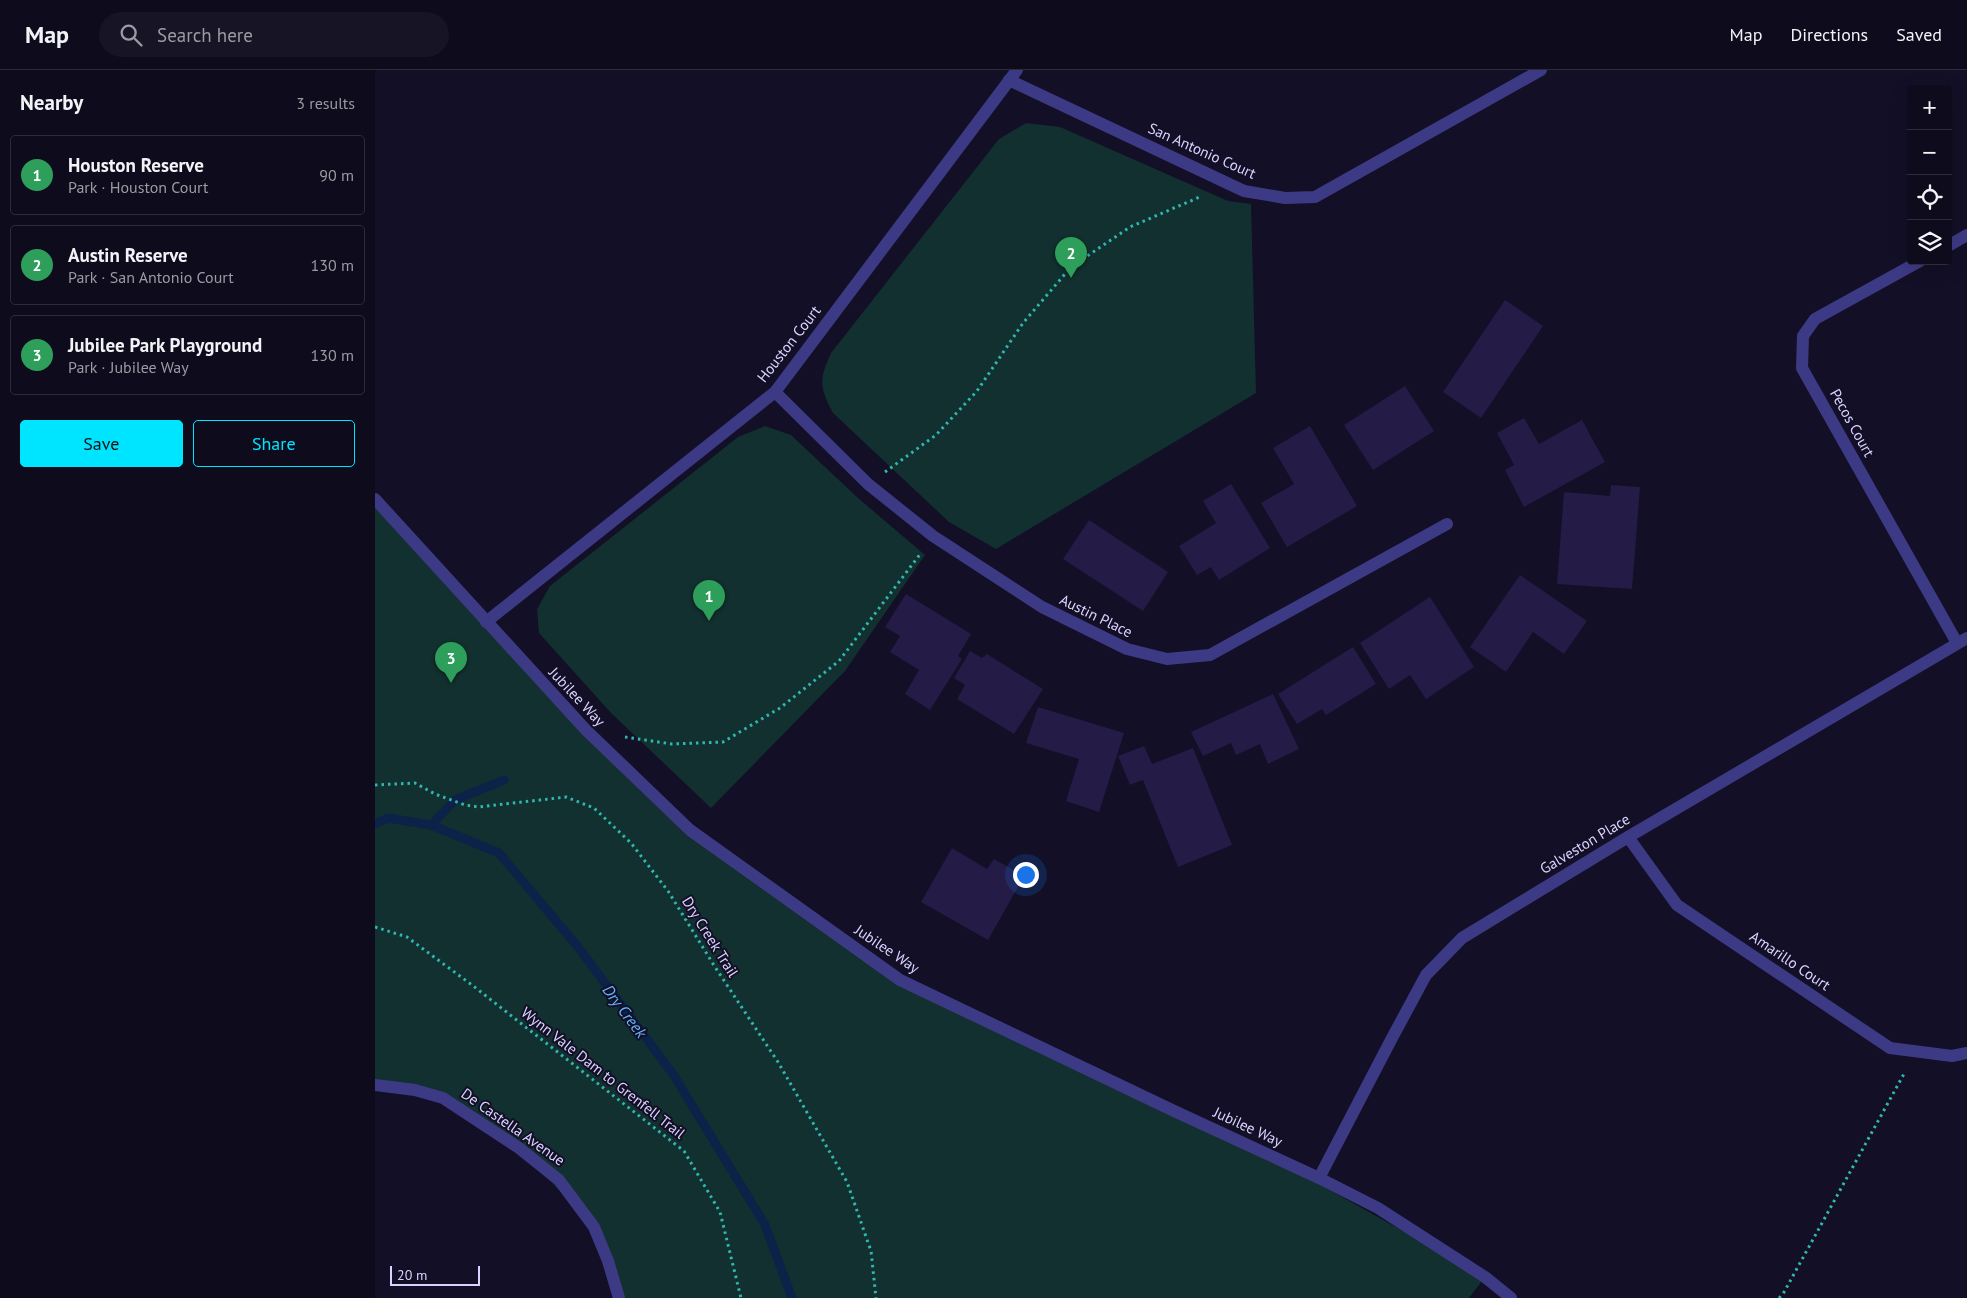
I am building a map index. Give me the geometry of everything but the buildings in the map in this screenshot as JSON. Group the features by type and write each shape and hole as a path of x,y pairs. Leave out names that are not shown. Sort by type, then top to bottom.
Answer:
{"street":[{"name":"San Antonio Court","path":"1013,75 1244,191 1285,198 1315,196 1541,70"},
{"name":"Houston Court","path":"485,622 775,392 1013,75"},
{"path":"1952,244 1967,235"},
{"name":"Pecos Court","path":"1913,265 1815,318 1803,336 1803,368 1962,641"},
{"name":"Austin Place","path":"775,392 868,484 933,536 1042,607 1127,650 1167,659 1210,655 1447,524"},
{"name":"Jubilee Way","path":"375,499 485,622 586,730 690,830 900,980 1319,1178 1378,1208 1485,1277 1511,1298"},
{"name":"Galveston Place","path":"1319,1178 1391,1038 1427,975 1462,938 1628,837 1962,641"},
{"name":"Amarillo Court","path":"1628,837 1677,905 1890,1048 1952,1056 1967,1053"},
{"name":"De Castella Avenue","path":"375,1085 415,1090 443,1098 519,1148 559,1180 594,1227 608,1261 619,1298"}],"path":[{"path":"868,484 935,435 965,404 977,391 1023,322 1071,266 1130,227 1188,201 1233,186"},
{"path":"624,737 671,744 723,742 780,708 839,661 933,536"},
{"name":"Dry Creek Trail","path":"375,785 415,783 435,794 465,805 479,806 525,803 566,797 593,808 631,843 668,891 715,967 778,1062 847,1182 871,1250 876,1298"},
{"name":"Wynn Vale Dam to Grenfell Trail","path":"375,927 407,937 414,942 684,1151 720,1212 741,1298"},
{"path":"1779,1298 1783,1294 1916,1051"}],"green space":[{"path":"1026,123 1060,127 1228,201 1251,204 1256,393 996,549 949,522 833,413 825,396 822,383 824,370 831,353 999,139"},
{"path":"765,426 791,435 858,498 925,555 845,671 711,808 611,713 539,633 537,609 550,586 738,437"},
{"path":"375,499 486,622 690,830 900,980 1262,1152 1485,1277 1469,1298 618,1298 594,1227 519,1148 443,1098 375,1085"}],"waterway":[{"path":"431,825 455,800 504,780"},
{"name":"Dry Creek","path":"375,824 388,818 431,825 499,853 578,947 673,1074 765,1225 792,1298"}],"place":[{"name":"Austin Reserve","path":"1071,278"},
{"name":"Houston Reserve","path":"709,621"},
{"name":"Jubilee Park Playground","path":"451,683"}]}
